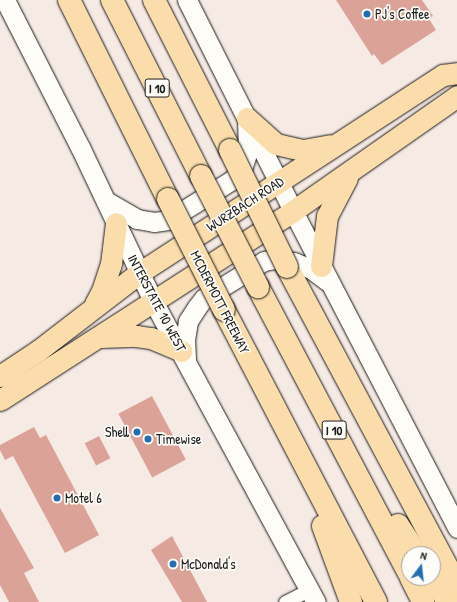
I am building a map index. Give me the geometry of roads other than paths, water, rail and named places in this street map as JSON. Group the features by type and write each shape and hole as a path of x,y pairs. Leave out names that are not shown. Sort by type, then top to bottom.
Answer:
{"highway":[{"path":"65,0 87,36"},
{"name":"MCDERMOTT FREEWAY","path":"69,0 224,310 376,602"},
{"name":"I 10","path":"112,0 258,287 401,559"},
{"path":"154,0 287,267 457,585"},
{"path":"335,432 412,546"},
{"path":"298,453 351,602"},
{"path":"415,586 423,602"},
{"path":"438,586 448,602"}],"main road":[{"path":"187,0 293,212 457,528"},
{"name":"INTERSTATE 10 WEST","path":"5,8 106,202 153,301 313,596"},
{"name":"WURZBACH ROAD","path":"0,376 39,350 139,273 443,75 457,73"},
{"path":"0,400 293,212 457,96"},
{"path":"247,118 276,144 303,150 340,143"},
{"path":"106,202 137,219 154,222 168,220 232,180 242,169 248,150 247,118"},
{"path":"321,266 327,216 351,172"},
{"path":"92,308 108,275 116,222"},
{"path":"98,338 136,336 151,338 183,354 188,321 204,298 264,261 274,258 303,264 331,284"}],"street":[{"path":"285,602 313,596"}],"place":[{"name":"PJ's Coffee","path":"367,14"},
{"name":"Shell","path":"137,432"},
{"name":"Timewise","path":"148,439"},
{"name":"Motel 6","path":"57,498"},
{"name":"McDonald's","path":"173,564"}]}
